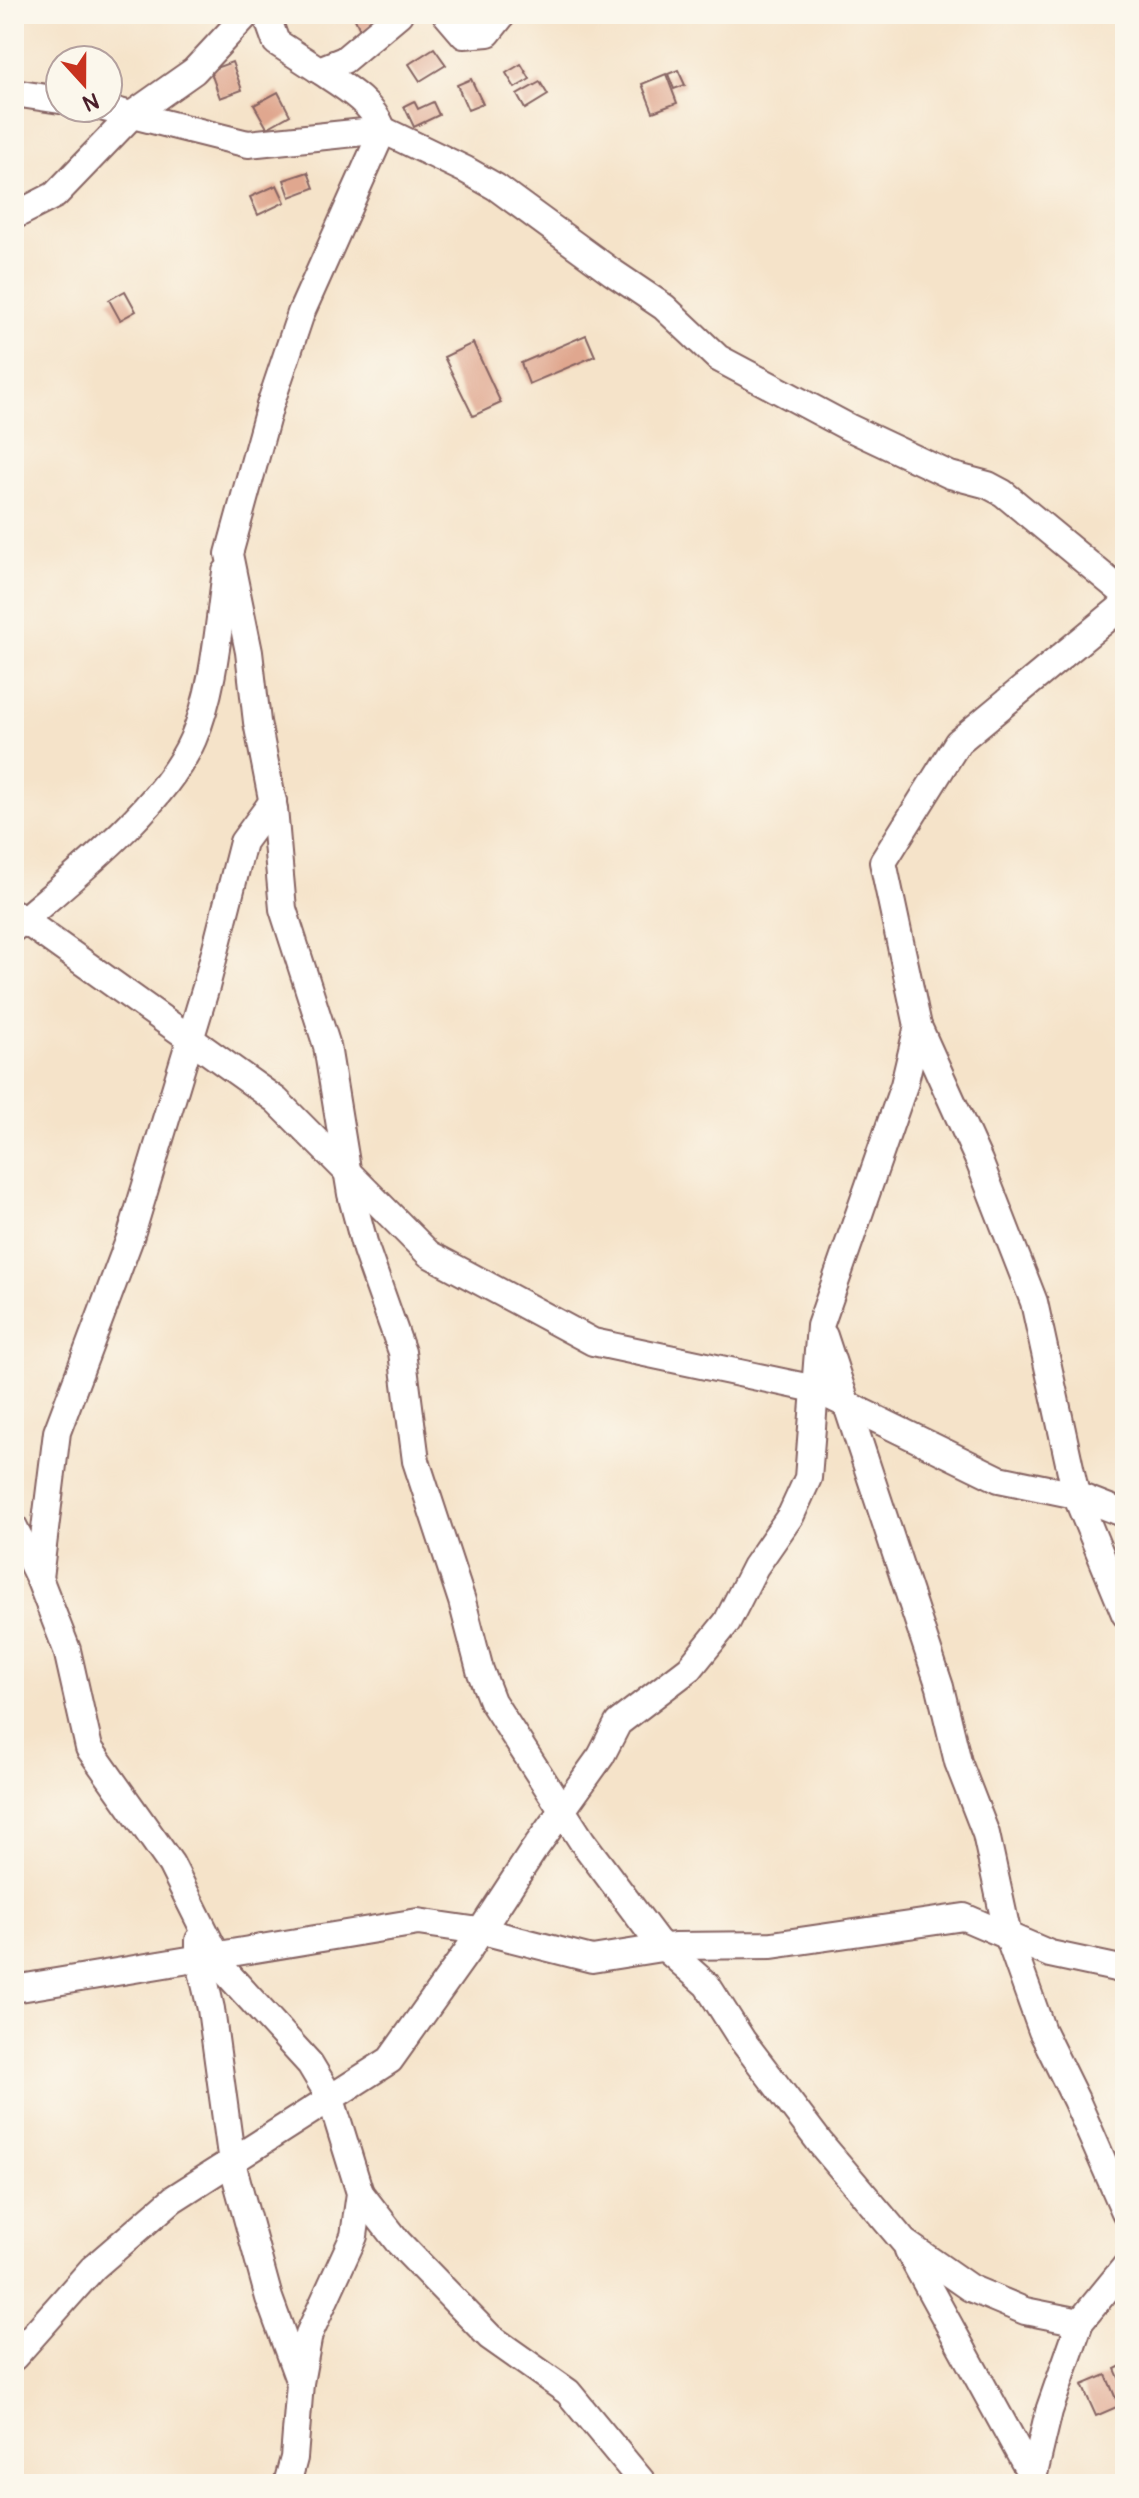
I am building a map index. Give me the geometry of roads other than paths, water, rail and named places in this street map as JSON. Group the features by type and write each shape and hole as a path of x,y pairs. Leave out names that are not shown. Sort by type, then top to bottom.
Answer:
{"street":[{"path":"14,216 55,195 133,114 194,71 247,14"},
{"path":"266,14 276,42 348,90 377,115 383,130 301,313 270,405 229,554 209,689 193,740 163,788 110,843 17,920 276,1100 429,1254 593,1342 815,1389 999,1479 1076,1495 1125,1514"},
{"path":"319,70 344,60 399,14"},
{"path":"446,14 464,35 488,33 503,14"},
{"path":"14,93 44,98"},
{"path":"124,112 248,144 383,130 496,187 664,307 718,358 848,427 950,475 988,485 1003,493 1125,594"},
{"path":"229,554 249,652 257,722 273,801 283,909 327,1046 347,1172 366,1250 402,1352 416,1461 492,1701 582,1841 663,1948 707,1985 742,2040 821,2144 904,2242 1031,2481"},
{"path":"1125,604 958,742 883,862 918,1026 979,1161 1034,1302 1076,1495 1125,1614"},
{"path":"39,1578 57,1432 130,1238 190,1039 243,842 273,801"},
{"path":"14,2357 93,2268 173,2199 390,2060 601,1756 618,1723 690,1668 727,1622 755,1567 791,1515 808,1478 820,1326 904,1085 918,1026"},
{"path":"820,1326 940,1687 958,1762 986,1834 1008,1936 1042,2031 1125,2212"},
{"path":"14,1527 39,1578 67,1650 89,1748 171,1864 199,1920 207,1956 232,2163 269,2298 300,2383"},
{"path":"14,1989 418,1922 479,1931 592,1959 663,1948 772,1945 964,1917 1050,1954 1125,1970"},
{"path":"207,1956 224,1970 310,2064 331,2099 360,2193 398,2242 490,2337 568,2392 644,2484"},
{"path":"287,2484 294,2458 300,2383 309,2334 354,2236 360,2193"},
{"path":"904,2242 970,2288 1025,2311 1080,2322"},
{"path":"1031,2481 1049,2411 1080,2322 1125,2267"}]}
